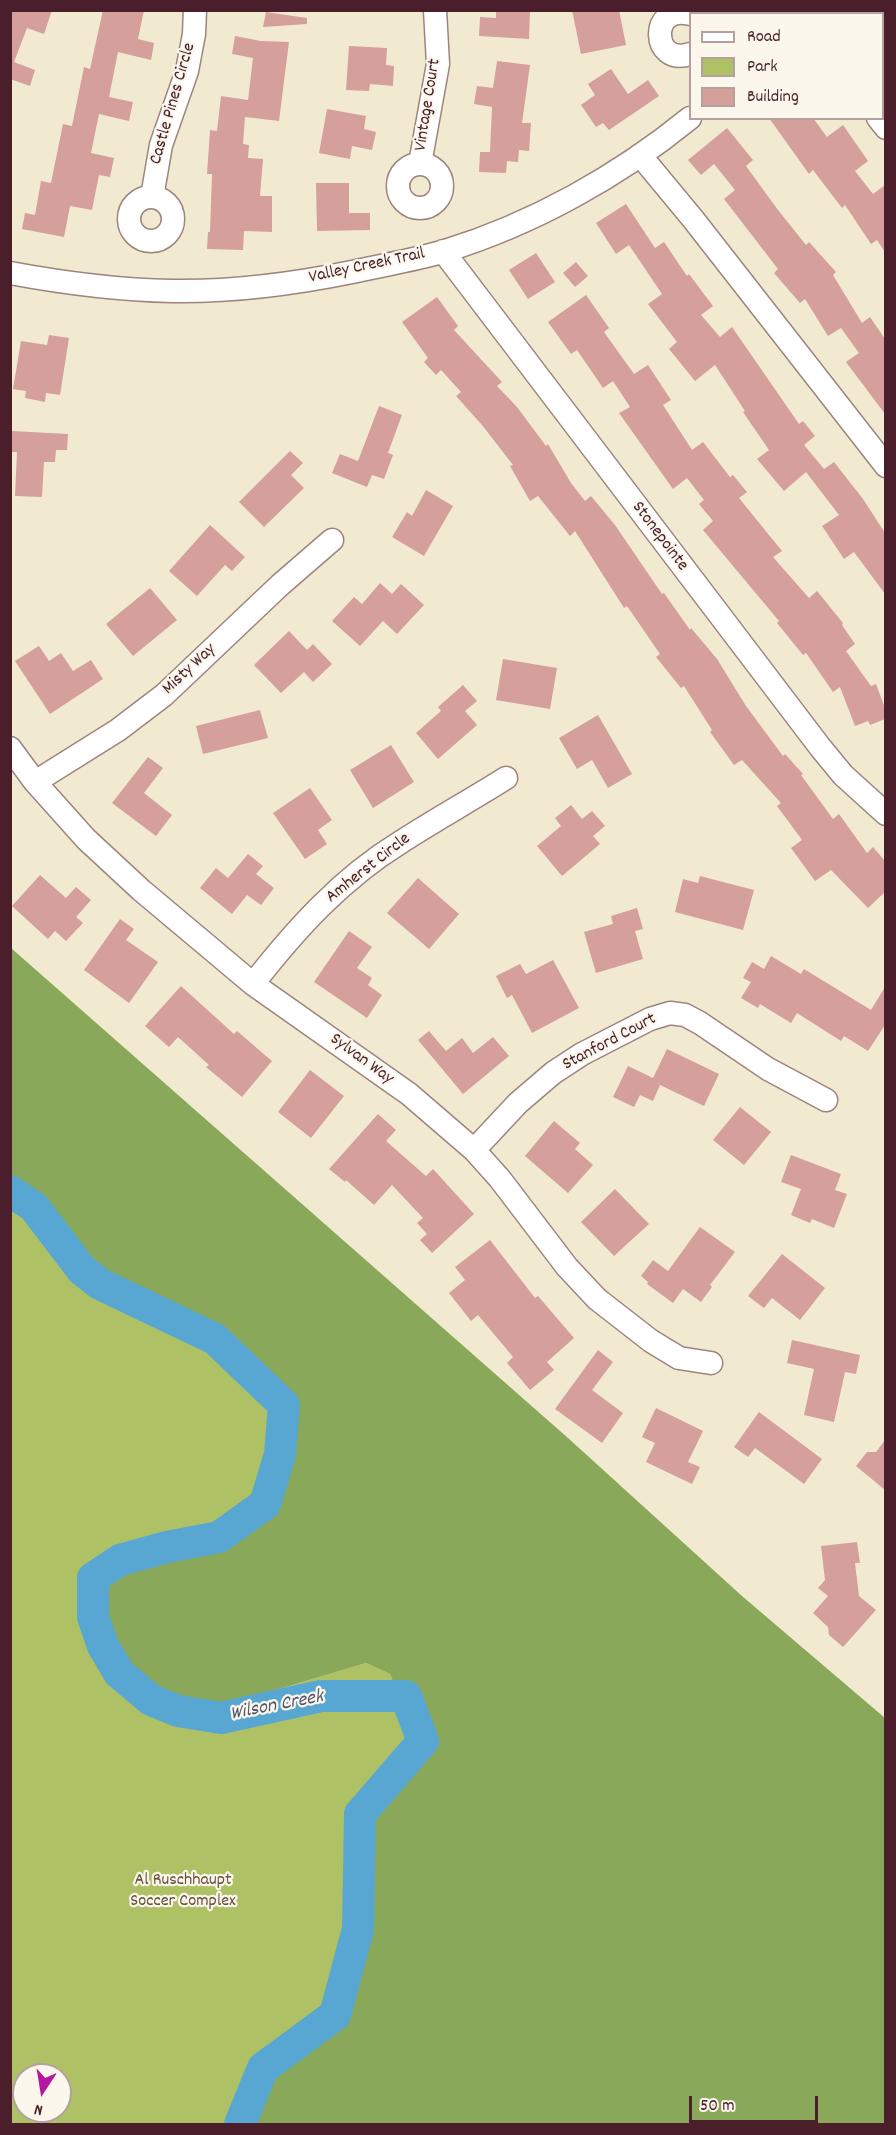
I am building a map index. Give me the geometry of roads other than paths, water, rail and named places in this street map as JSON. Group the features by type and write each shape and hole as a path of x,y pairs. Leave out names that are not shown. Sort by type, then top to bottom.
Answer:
{"street":[{"name":"Castle Pines Circle","path":"152,197 160,151 187,71 194,34 195,10"},
{"name":"Vintage Court","path":"420,164 438,64 435,10"},
{"path":"682,13 668,17 663,23 660,40 663,47 672,54 679,56 689,54"},
{"name":"Valley Creek Trail","path":"10,273 113,288 172,291 224,290 327,277 443,251 490,235 556,204 640,155 689,119"},
{"path":"640,155 693,219 885,466"},
{"name":"Stonepointe","path":"443,251 820,747 843,775 885,814"},
{"name":"Misty Way","path":"35,783 118,730 164,695 280,585 332,540"},
{"name":"Sylvan Way","path":"10,748 35,783 86,839 141,890 253,984 409,1094 474,1150 500,1179 567,1268 597,1299 651,1341 679,1358 711,1363"},
{"name":"Amherst Circle","path":"253,984 297,930 360,872 400,842 506,778"},
{"name":"Stanford Court","path":"474,1150 518,1103 552,1073 582,1054 640,1024 670,1013 685,1014 768,1069 826,1100"}],"waterway":[{"name":"Wilson Creek","path":"10,1191 34,1207 82,1270 100,1284 215,1339 284,1405 280,1454 265,1504 219,1537 167,1547 120,1560 93,1578 93,1617 103,1646 119,1673 151,1700 178,1711 221,1718 321,1696 406,1696 423,1741 360,1814 358,1929 335,2015 263,2068 240,2124"}],"park label":[{"name":"Al Ruschhaupt Soccer Complex","path":"183,1892"}]}
